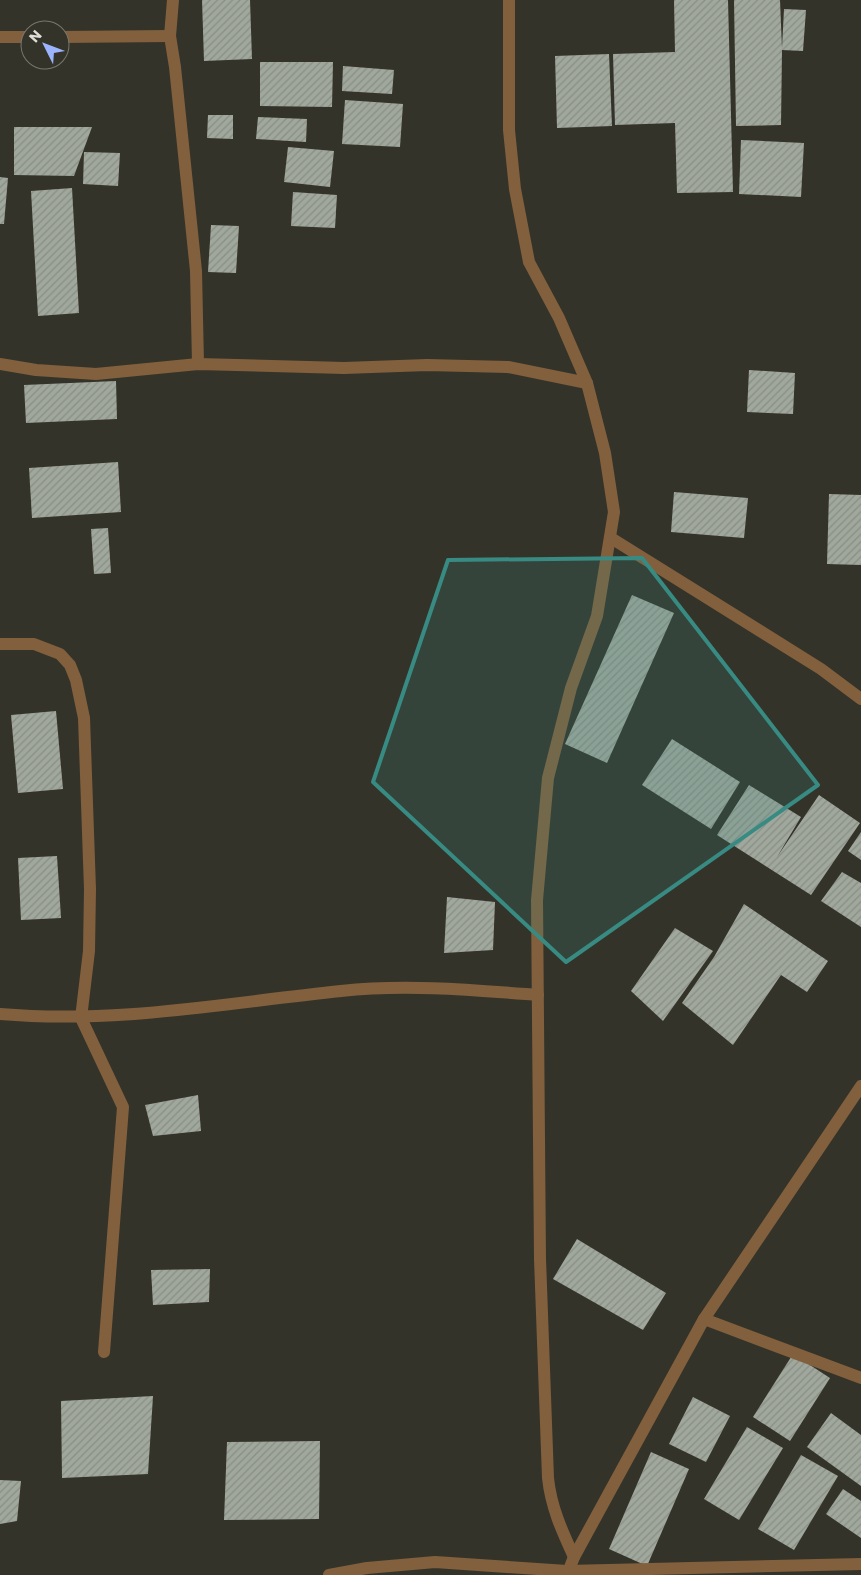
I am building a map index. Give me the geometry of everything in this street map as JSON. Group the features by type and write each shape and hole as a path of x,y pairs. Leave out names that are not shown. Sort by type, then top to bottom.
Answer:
{"street":[{"path":"173,0 170,36 175,67 196,271 198,364"},
{"path":"509,0 510,130 515,189 529,262 559,318 587,383 605,453 614,512 598,616 571,688 548,778 537,900 540,1259 548,1478 550,1500 556,1519 574,1557"},
{"path":"70,37 170,36"},
{"path":"0,37 20,37"},
{"path":"0,364 36,370 96,374 198,364 344,368 426,365 508,367 587,383"},
{"path":"611,538 821,669 861,699"},
{"path":"0,644 34,644 60,654 70,665 76,680 84,718 90,889 89,950 81,1018 123,1107 104,1352"},
{"path":"0,1014 81,1018 224,1006 351,990 437,989 538,995"},
{"path":"567,1573 704,1319 861,1086"},
{"path":"704,1319 861,1378"},
{"path":"329,1575 367,1568 435,1562 567,1573 861,1564"}],"highlighted area":[{"path":"642,558 818,785 566,962 373,782 448,560"}],"building":[{"path":"202,0 250,0 252,59 204,61"},
{"path":"674,0 728,0 733,192 677,193 675,123 615,125 613,54 675,52"},
{"path":"734,0 780,0 782,48 784,9 806,10 803,51 782,50 781,125 736,126"},
{"path":"609,54 612,126 557,128 555,56"},
{"path":"260,62 333,62 332,107 260,106"},
{"path":"343,66 394,70 392,94 342,91"},
{"path":"345,100 403,104 400,147 342,144"},
{"path":"208,115 233,115 233,139 207,138"},
{"path":"258,117 307,119 306,142 256,139"},
{"path":"14,127 92,127 74,176 14,175"},
{"path":"741,140 804,143 801,197 739,194"},
{"path":"288,147 334,151 330,187 284,182"},
{"path":"84,152 120,153 118,186 83,184"},
{"path":"0,177 8,178 4,224 0,224"},
{"path":"72,188 79,313 38,316 31,191"},
{"path":"293,192 337,195 335,228 291,226"},
{"path":"211,225 239,226 236,273 208,272"},
{"path":"749,370 795,373 793,414 747,412"},
{"path":"116,381 117,419 26,423 24,385"},
{"path":"118,462 121,512 32,518 29,468"},
{"path":"674,492 748,498 744,538 671,532"},
{"path":"829,494 861,495 861,565 827,564"},
{"path":"108,528 111,573 94,574 91,529"},
{"path":"632,595 674,613 607,763 565,744"},
{"path":"56,711 63,789 18,793 11,715"},
{"path":"672,739 740,782 711,829 642,785"},
{"path":"749,785 801,817 777,857 819,795 860,823 811,895 717,835"},
{"path":"861,832 861,860 848,851"},
{"path":"57,856 61,918 21,920 18,858"},
{"path":"842,872 861,883 861,927 821,901"},
{"path":"447,897 495,902 493,950 444,953"},
{"path":"744,904 828,961 807,992 781,975 733,1045 682,1003 714,957"},
{"path":"675,928 713,951 663,1021 631,991"},
{"path":"198,1095 201,1131 153,1136 145,1105"},
{"path":"577,1239 666,1293 643,1330 553,1279"},
{"path":"210,1269 209,1302 153,1305 151,1270"},
{"path":"793,1354 830,1378 790,1441 753,1417"},
{"path":"153,1396 148,1474 62,1478 61,1401"},
{"path":"693,1397 730,1416 706,1462 669,1444"},
{"path":"831,1413 861,1435 861,1486 807,1447"},
{"path":"747,1427 783,1448 739,1520 704,1499"},
{"path":"320,1441 319,1519 224,1520 227,1442"},
{"path":"651,1452 689,1469 647,1566 609,1549"},
{"path":"801,1455 838,1476 794,1550 758,1529"},
{"path":"0,1480 21,1481 17,1521 0,1524"},
{"path":"843,1489 861,1501 861,1538 826,1514"}]}
